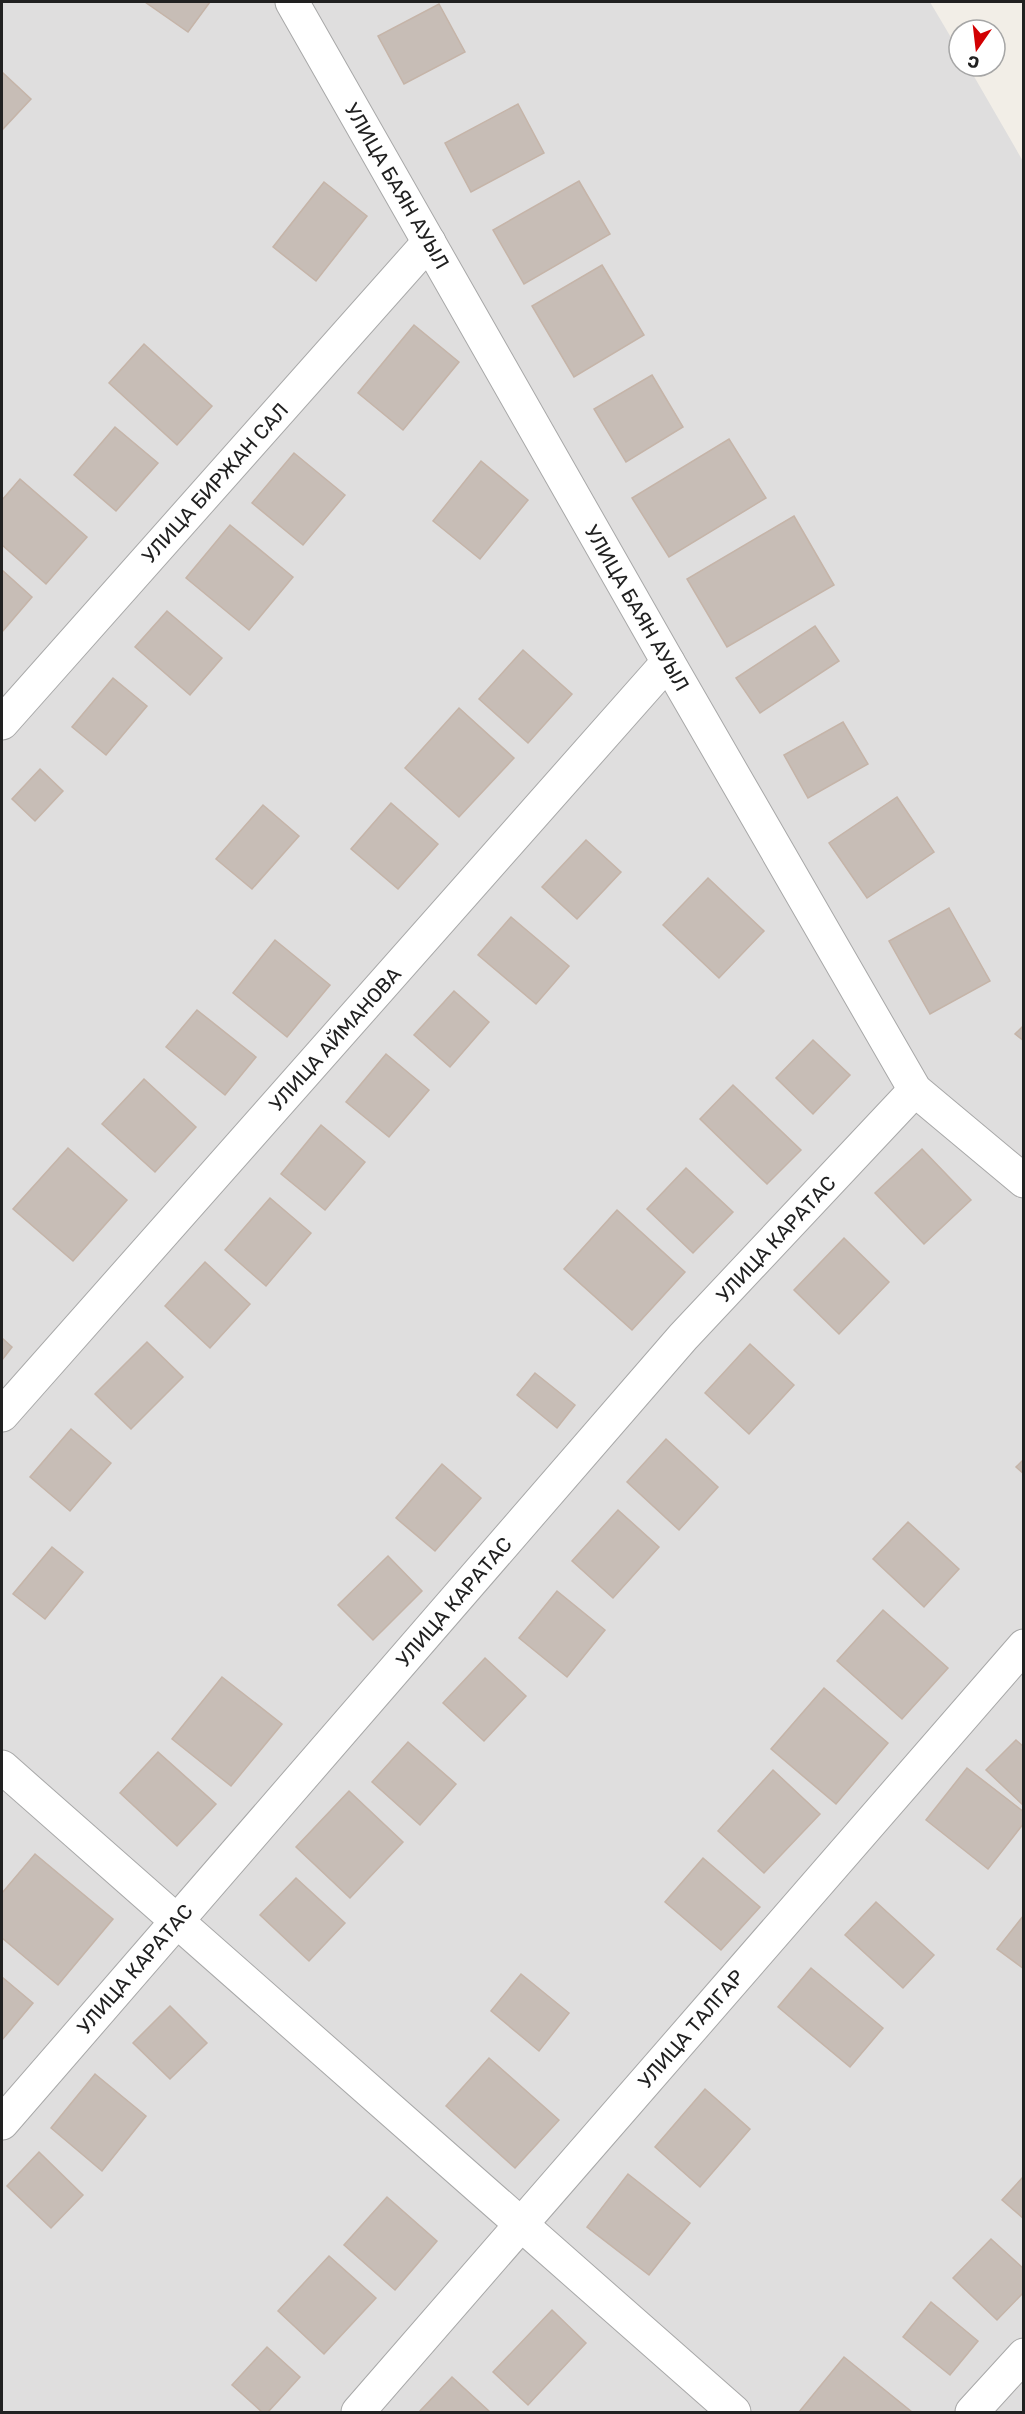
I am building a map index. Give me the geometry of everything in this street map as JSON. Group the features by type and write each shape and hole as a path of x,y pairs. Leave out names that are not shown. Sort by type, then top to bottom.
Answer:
{"street":[{"name":"УЛИЦА БАЯН АУЫЛ","path":"292,2 915,1090 1023,1181"},
{"name":"УЛИЦА БИРЖАН САЛ","path":"2,723 429,242"},
{"name":"УЛИЦА АЙМАНОВА","path":"2,1415 668,662"},
{"name":"УЛИЦА КАРАТАС","path":"2,2123 684,1338 915,1090"},
{"name":"УЛИЦА ТАЛГАР","path":"358,2412 1023,1646"},
{"path":"2,1767 734,2412"},
{"path":"972,2412 1023,2355"}],"shaded area":[{"path":"2,2 930,2 947,31 947,78 975,78 1024,163 1023,2412 2,2412"}],"building":[{"path":"145,2 210,2 188,32"},
{"path":"439,4 465,52 404,84 378,36"},
{"path":"2,72 31,99 2,130"},
{"path":"518,104 544,153 471,192 445,143"},
{"path":"579,181 610,234 524,284 493,230"},
{"path":"324,182 367,216 316,281 273,247"},
{"path":"602,265 644,335 574,377 532,306"},
{"path":"414,325 459,362 403,430 358,393"},
{"path":"144,344 212,406 177,445 109,383"},
{"path":"652,375 683,427 626,462 594,409"},
{"path":"115,427 158,463 116,511 74,475"},
{"path":"729,439 766,498 669,557 632,498"},
{"path":"294,453 345,495 303,545 252,503"},
{"path":"481,461 528,500 480,559 433,521"},
{"path":"20,479 87,537 46,584 2,545 2,500"},
{"path":"794,516 834,585 727,647 687,579"},
{"path":"230,525 293,577 249,630 186,578"},
{"path":"2,570 32,597 2,632"},
{"path":"167,611 222,658 190,695 135,647"},
{"path":"815,626 839,661 760,713 736,678"},
{"path":"523,650 572,694 528,743 479,699"},
{"path":"113,678 147,706 106,755 72,727"},
{"path":"459,708 514,758 459,817 405,768"},
{"path":"843,722 868,764 808,798 784,755"},
{"path":"40,769 63,791 35,821 12,799"},
{"path":"897,797 934,852 867,898 829,843"},
{"path":"391,803 438,844 398,889 351,849"},
{"path":"263,805 299,836 252,889 216,859"},
{"path":"586,840 621,872 577,919 542,887"},
{"path":"708,878 764,931 719,978 663,925"},
{"path":"949,908 990,981 930,1014 889,941"},
{"path":"511,917 569,966 536,1004 478,955"},
{"path":"275,940 330,985 287,1037 233,993"},
{"path":"454,991 489,1022 450,1067 414,1035"},
{"path":"197,1010 256,1057 225,1095 166,1047"},
{"path":"1024,1025 1024,1041 1015,1034"},
{"path":"813,1040 850,1075 813,1114 776,1078"},
{"path":"386,1054 429,1090 389,1137 346,1102"},
{"path":"144,1079 196,1127 155,1172 102,1124"},
{"path":"733,1085 801,1150 767,1184 700,1119"},
{"path":"321,1125 365,1162 325,1210 281,1174"},
{"path":"68,1148 127,1200 73,1261 13,1209"},
{"path":"922,1149 971,1200 924,1244 875,1193"},
{"path":"686,1168 733,1212 693,1253 647,1209"},
{"path":"270,1198 311,1233 266,1286 225,1250"},
{"path":"617,1210 685,1272 632,1330 564,1269"},
{"path":"844,1238 889,1282 839,1334 794,1290"},
{"path":"205,1262 250,1304 210,1348 165,1306"},
{"path":"2,1338 12,1347 2,1360"},
{"path":"147,1342 183,1377 131,1429 95,1394"},
{"path":"750,1344 794,1385 749,1434 705,1393"},
{"path":"535,1373 575,1405 557,1428 517,1395"},
{"path":"71,1429 111,1463 70,1511 30,1477"},
{"path":"666,1439 718,1487 679,1530 627,1482"},
{"path":"1024,1459 1024,1474 1016,1467"},
{"path":"442,1464 481,1498 435,1551 396,1518"},
{"path":"618,1510 659,1547 613,1598 572,1561"},
{"path":"908,1522 959,1569 924,1607 873,1559"},
{"path":"52,1547 83,1572 45,1619 13,1594"},
{"path":"388,1556 422,1591 373,1640 338,1605"},
{"path":"557,1591 605,1630 567,1677 519,1638"},
{"path":"883,1610 948,1668 902,1719 837,1661"},
{"path":"485,1658 526,1696 484,1741 443,1703"},
{"path":"222,1677 282,1724 231,1786 172,1739"},
{"path":"824,1688 888,1743 836,1804 771,1749"},
{"path":"1016,1740 1024,1747 1024,1806 986,1770"},
{"path":"408,1742 456,1784 420,1825 372,1782"},
{"path":"158,1752 216,1804 177,1846 120,1793"},
{"path":"967,1768 1024,1812 1024,1823 988,1869 926,1820"},
{"path":"773,1770 820,1814 764,1873 718,1831"},
{"path":"349,1791 403,1842 350,1898 296,1847"},
{"path":"35,1854 113,1919 58,1985 2,1938 2,1893"},
{"path":"703,1858 760,1907 721,1950 665,1902"},
{"path":"296,1878 345,1923 309,1961 260,1915"},
{"path":"876,1902 934,1955 903,1988 845,1935"},
{"path":"1024,1915 1024,1969 997,1949"},
{"path":"811,1968 883,2028 850,2067 778,2007"},
{"path":"521,1974 569,2013 539,2051 491,2011"},
{"path":"2,1977 33,2003 2,2040"},
{"path":"170,2006 207,2043 170,2079 133,2043"},
{"path":"489,2058 559,2120 515,2168 446,2106"},
{"path":"95,2074 146,2116 102,2171 51,2128"},
{"path":"705,2089 750,2129 700,2187 655,2147"},
{"path":"39,2152 83,2195 51,2228 7,2186"},
{"path":"628,2174 690,2223 649,2275 587,2227"},
{"path":"1024,2176 1024,2219 1002,2200"},
{"path":"387,2197 437,2241 395,2290 344,2245"},
{"path":"991,2239 1024,2269 1024,2292 997,2320 953,2278"},
{"path":"329,2256 376,2298 324,2354 278,2311"},
{"path":"931,2302 978,2341 950,2375 903,2337"},
{"path":"552,2310 586,2343 528,2405 493,2372"},
{"path":"267,2347 300,2377 268,2412 262,2412 232,2385"},
{"path":"844,2357 912,2412 799,2412"},
{"path":"452,2377 490,2412 419,2412"}]}
